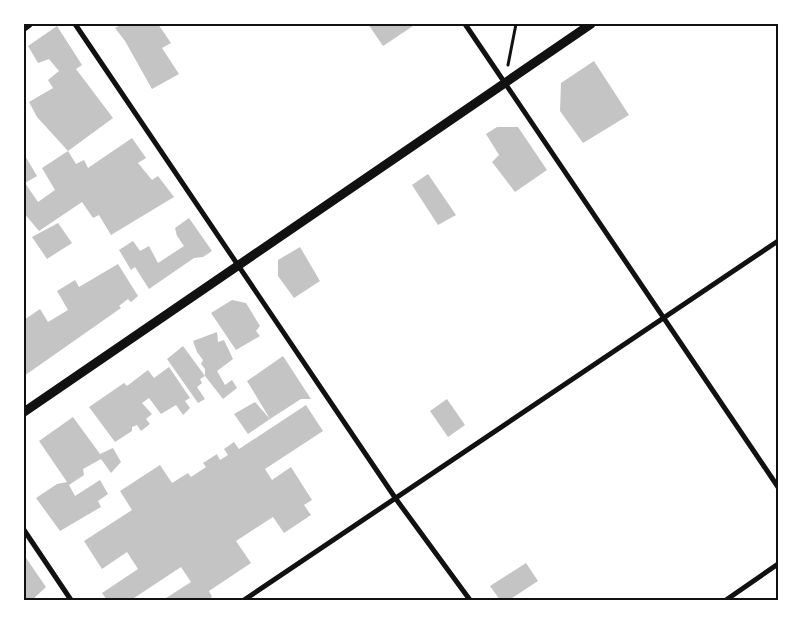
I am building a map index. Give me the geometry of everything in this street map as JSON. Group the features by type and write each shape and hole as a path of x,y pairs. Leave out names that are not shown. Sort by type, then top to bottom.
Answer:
{"street":[{"path":"24,27 28,24"},
{"path":"75,24 396,499 470,600"},
{"path":"465,24 778,486"},
{"path":"24,412 591,24"},
{"path":"244,600 778,241"},
{"path":"24,530 71,600"},
{"path":"726,600 778,564"}],"path":[{"path":"505,83 516,24"}],"building":[{"path":"122,24 158,24 171,43 162,48 179,74 152,89 125,41 115,28"},
{"path":"368,24 416,24 383,46"},
{"path":"57,26 82,65 76,69 113,118 68,151 37,117 29,102 53,88 48,80 59,71 49,59 38,63 28,46"},
{"path":"594,61 629,115 583,143 560,111 561,83"},
{"path":"497,127 518,127 547,170 515,192 492,162 499,155 486,134"},
{"path":"132,138 146,158 138,163 152,180 158,176 174,197 111,235 99,215 93,218 82,202 39,231 24,213 24,154 37,176 25,183 38,202 55,190 42,168 68,151 76,164 84,160 88,168"},
{"path":"428,174 456,215 438,225 412,185"},
{"path":"189,218 212,251 203,257 194,258 149,289 135,267 131,270 119,250 133,241 140,251 149,246 158,263 184,246 177,236 175,228"},
{"path":"58,223 72,243 47,259 32,237"},
{"path":"300,247 320,281 294,298 278,276 278,260"},
{"path":"118,264 138,296 131,302 128,299 119,306 121,308 24,376 24,320 40,309 48,322 68,310 57,291 75,280 79,287"},
{"path":"232,300 246,303 260,326 256,331 260,336 236,350 211,313"},
{"path":"217,332 218,342 224,340 233,359 217,371 225,385 232,380 237,388 223,399 205,376 205,369 201,364 203,360 197,352 193,341"},
{"path":"183,346 205,376 200,379 202,383 197,387 205,399 198,403 167,359"},
{"path":"283,356 311,399 301,399 270,419 247,381"},
{"path":"169,367 190,398 185,401 190,408 183,415 176,405 161,414 149,398 142,403 152,414 146,419 150,424 141,431 137,425 132,427 132,431 115,442 89,407 124,383 127,386 148,370 154,378"},
{"path":"447,399 465,425 448,437 430,411"},
{"path":"255,402 270,419 248,434 234,414"},
{"path":"306,405 323,431 265,469 272,480 291,467 312,500 304,505 311,515 284,533 273,517 236,541 251,563 209,591 212,597 207,600 163,600 191,582 181,567 131,600 107,600 102,593 138,569 127,552 102,569 84,541 132,510 120,491 160,465 172,483 188,473 191,477 206,467 203,463 217,454 220,460 228,455 224,449 234,442 239,449"},
{"path":"73,417 100,454 113,448 121,462 111,473 101,459 83,469 84,475 69,485 75,496 100,480 108,494 98,501 101,507 60,531 36,498 57,484 67,482 39,441"},
{"path":"24,555 46,587 32,600 24,600"},
{"path":"526,563 538,581 509,600 500,600 490,586"}]}
